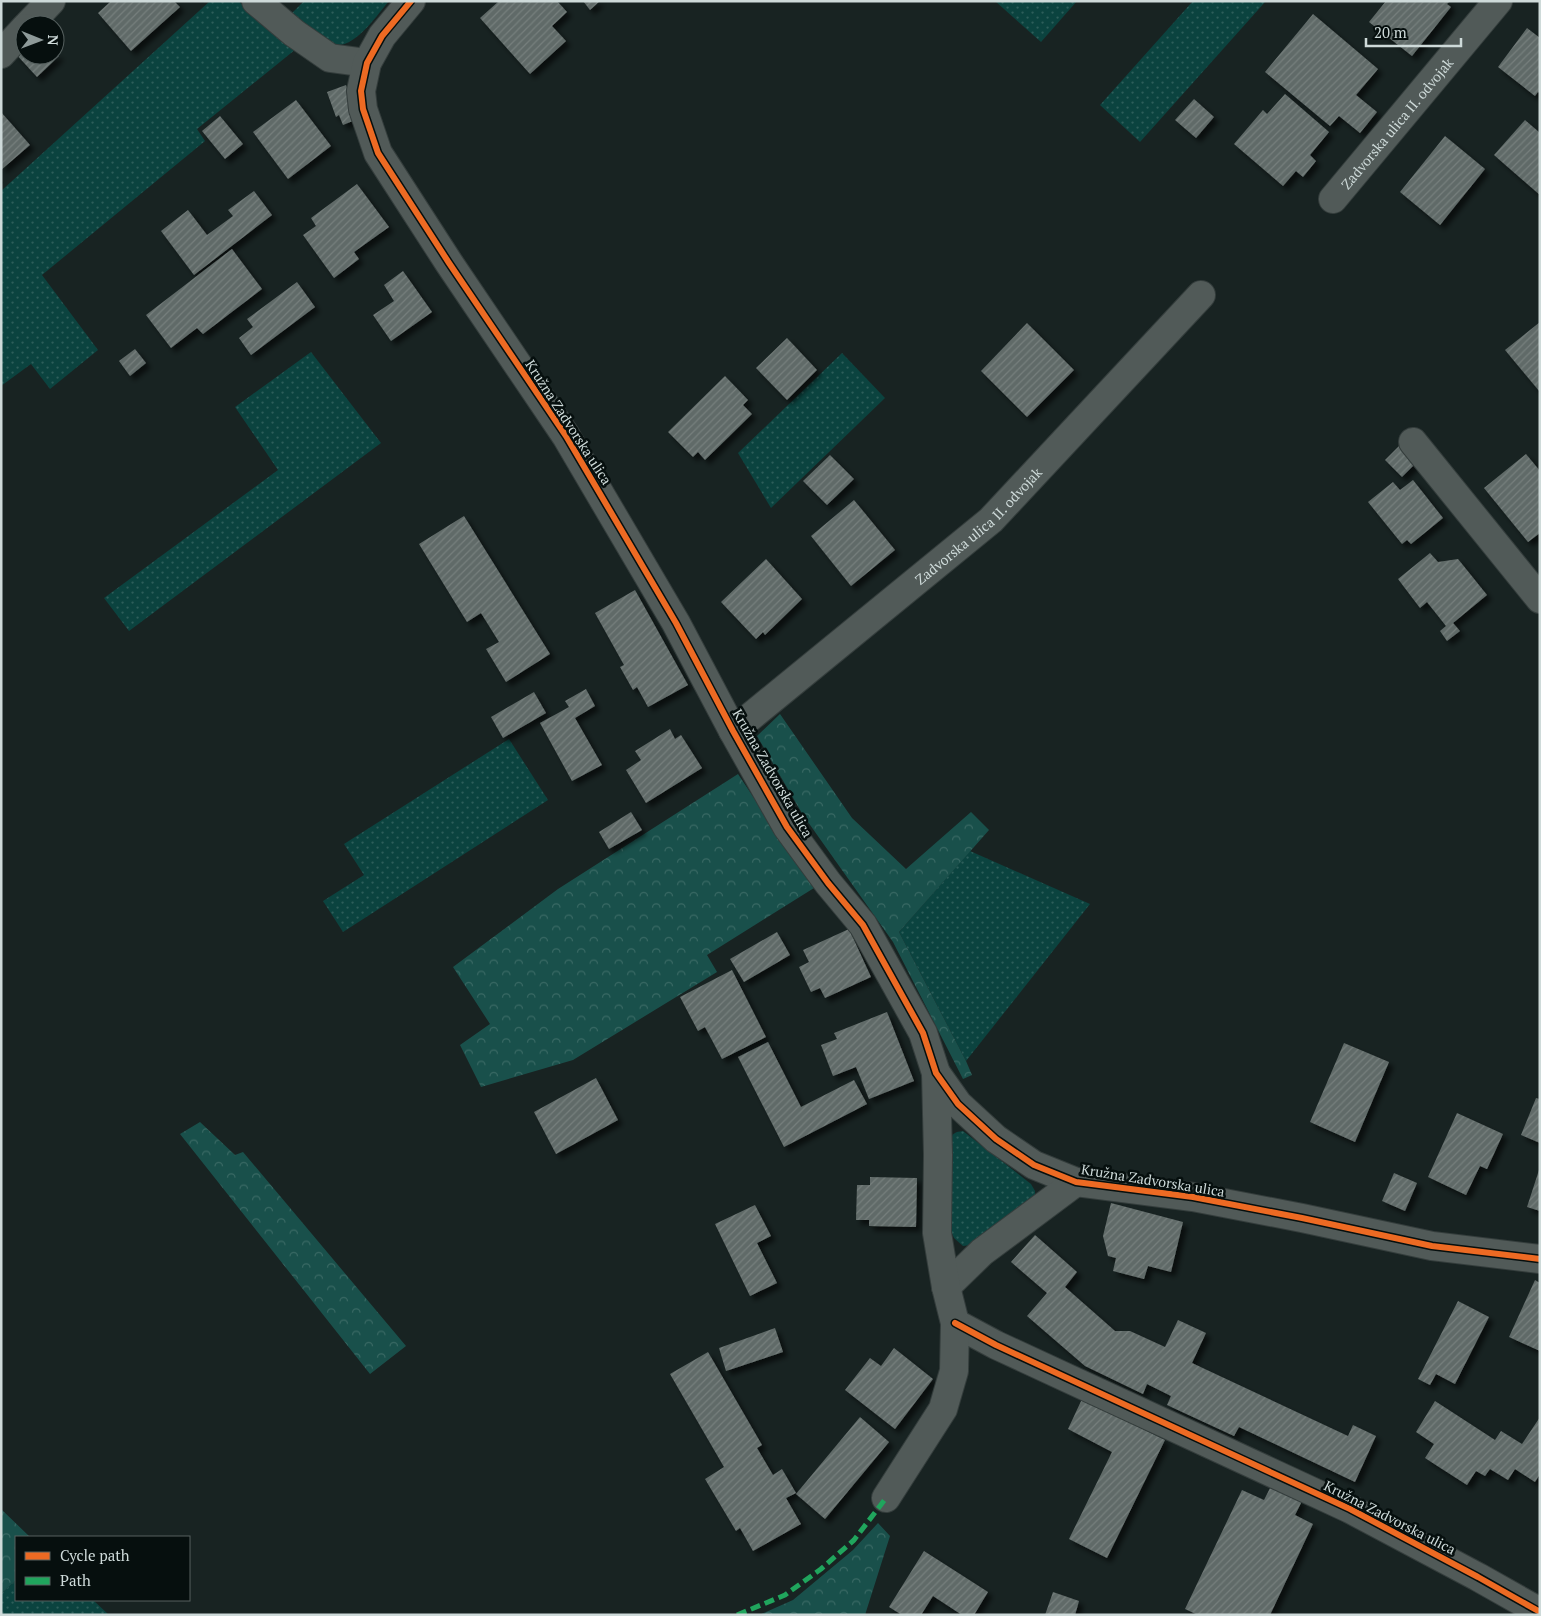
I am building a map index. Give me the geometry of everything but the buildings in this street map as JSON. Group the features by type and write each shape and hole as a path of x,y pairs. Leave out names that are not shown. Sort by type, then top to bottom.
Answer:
{"street":[{"path":"38,15 51,1"},
{"path":"256,1 294,33 330,58 367,63"},
{"name":"Kružna Zadvorska ulica","path":"411,1 382,36 367,63 362,91 363,109 378,152 448,262 566,436 676,623 733,731 787,827 828,883 863,925 923,1033 936,1073 958,1104 996,1139 1034,1164 1076,1182 1193,1197 1432,1246 1540,1258"},
{"name":"Zadvorska ulica II. odvojak","path":"1333,199 1498,1"},
{"path":"1,54 15,39"},
{"name":"Zadvorska ulica II. odvojak","path":"733,731 991,520 1201,294"},
{"path":"1413,442 1540,598"},
{"name":"Kružna Zadvorska ulica","path":"886,1498 943,1409 954,1370 955,1323 946,1287 937,1233 936,1073"},
{"name":"Kružna Zadvorska ulica","path":"946,1287 982,1252 1076,1182"},
{"name":"Kružna Zadvorska ulica","path":"955,1323 996,1345 1350,1509 1540,1612"}],"shaded area":[{"path":"210,1 238,1 296,49 197,129 205,141 42,275 98,350 50,389 31,364 1,386 1,191"},
{"path":"304,1 389,1 370,24 354,39 338,45 329,43 291,14"},
{"path":"995,1 1077,1 1041,42"},
{"path":"1193,1 1266,1 1140,142 1100,105"},
{"path":"311,352 381,443 129,631 104,598 278,470 235,407"},
{"path":"842,353 885,398 771,508 738,453"},
{"path":"509,739 548,800 343,932 323,901 364,875 344,844"},
{"path":"970,851 1090,904 966,1061 899,932"},
{"path":"963,1131 1031,1184 1035,1195 971,1245 963,1246 954,1238 951,1231 950,1141 954,1133"},
{"path":"15,1581 15,1601 94,1601 109,1615 1,1615 1,1594"}],"green space":[{"path":"780,714 852,818 906,869 971,812 989,830 899,932 972,1075 963,1079 893,942 803,815 757,736"},
{"path":"738,774 814,888 707,955 717,972 573,1060 481,1087 460,1045 490,1024 453,967 558,889"},
{"path":"200,1122 235,1155 243,1152 406,1346 370,1374 180,1134"},
{"path":"1,1509 29,1536 15,1536 15,1581 1,1594"},
{"path":"878,1523 890,1536 865,1615 759,1615 793,1600 853,1550"}],"marked path":[{"path":"737,1615 785,1595 821,1569 854,1540 886,1498"}],"cycle path":[{"path":"411,1 382,36 367,63 361,91 363,109 378,153 449,263 566,436 676,623 733,731 787,827 828,883 863,925 923,1033 936,1073 958,1104 996,1139 1034,1165 1076,1182 1193,1197 1432,1246 1540,1259"},
{"path":"955,1323 996,1345 1350,1509 1540,1612"}]}
